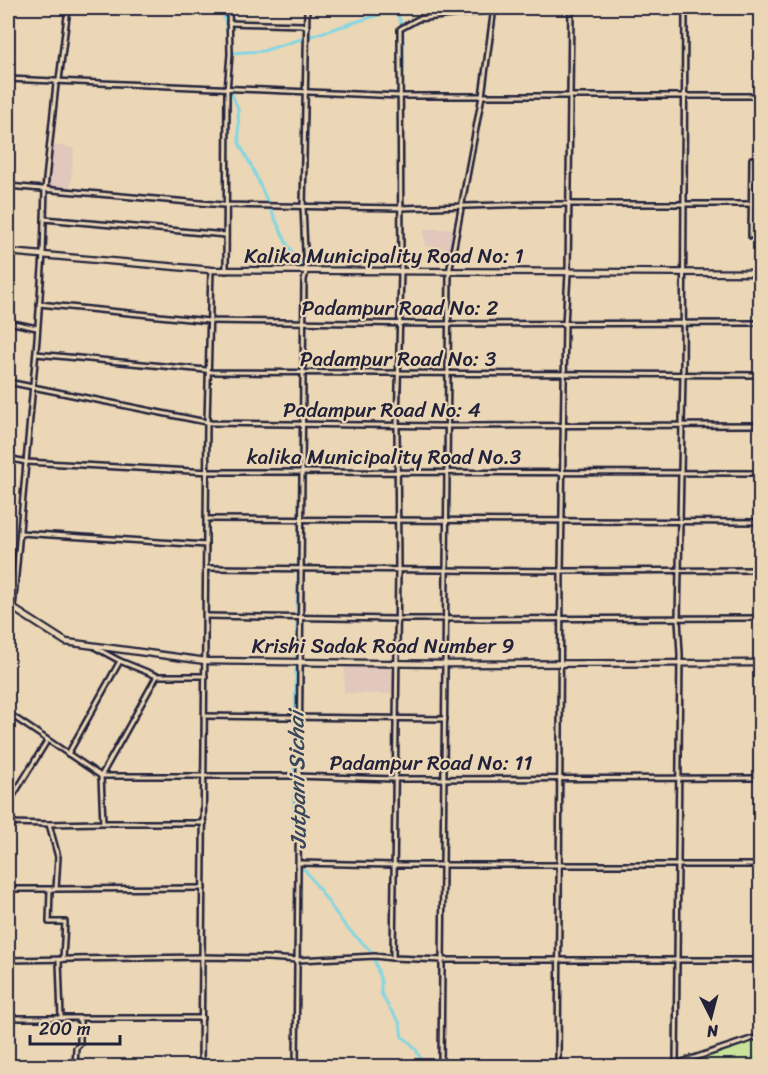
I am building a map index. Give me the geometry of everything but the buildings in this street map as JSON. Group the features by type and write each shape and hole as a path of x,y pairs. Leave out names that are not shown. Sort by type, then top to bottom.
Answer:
{"street":[{"path":"14,609 36,354 45,189 68,8"},
{"path":"226,271 229,8"},
{"path":"296,1066 306,272 303,207 307,8"},
{"path":"558,1066 561,571 571,8"},
{"path":"676,1065 685,8"},
{"path":"393,958 398,570 397,425 401,272 400,29 418,19 494,9 482,96 449,273 441,1066"},
{"path":"229,23 307,27"},
{"path":"8,79 401,97 760,96"},
{"path":"751,236 752,159"},
{"path":"8,186 226,206 400,208 569,204 760,204"},
{"path":"44,219 226,235"},
{"name":"Kalika Municipality Road No: 1","path":"8,252 226,271 760,273"},
{"path":"201,1066 210,270"},
{"name":"Padampur Road No: 2","path":"39,304 209,321 449,324 760,323"},
{"path":"8,322 37,328"},
{"name":"Padampur Road No: 3","path":"36,354 209,371 448,375 760,375"},
{"name":"Padampur Road No: 4","path":"8,382 207,422 565,426 760,425"},
{"name":"kalika Municipality Road No.3","path":"8,458 26,462 207,471 447,474 760,473"},
{"path":"206,519 397,522 760,522"},
{"path":"20,533 206,545"},
{"path":"206,568 760,570"},
{"name":"Krishi Sadak Road Number 9","path":"8,605 66,642 206,661 396,664 760,663"},
{"path":"206,616 397,619 760,618"},
{"path":"94,646 120,661 157,676 205,676"},
{"path":"68,754 120,661"},
{"path":"103,823 101,776 157,676"},
{"path":"8,713 101,776"},
{"path":"204,716 445,718"},
{"path":"8,804 47,741"},
{"name":"Padampur Road No: 11","path":"101,776 394,779 760,778"},
{"path":"8,817 15,823"},
{"path":"8,823 204,823"},
{"path":"49,824 58,857 56,889"},
{"path":"299,863 760,865"},
{"path":"8,889 203,888"},
{"path":"51,890 48,891 49,922 65,922 63,959 59,961 58,972 61,1018"},
{"path":"8,960 202,957 298,960 375,956 442,960 760,960"},
{"path":"8,1018 202,1018"},
{"path":"75,1066 76,1048 80,1044 80,1021 77,1019"},
{"path":"670,1066 760,1035"}],"shaded area":[{"path":"52,145 74,148 70,191 45,189"},
{"path":"424,229 457,229 454,250 425,246"},
{"path":"345,665 394,665 396,694 344,693"}],"green space":[{"path":"760,1036 760,1066 672,1066"}],"waterway":[{"path":"220,8 229,47"},
{"path":"249,91 402,98 403,39 399,17 394,10 397,8"},
{"path":"229,53 263,51 394,10"},
{"path":"8,81 84,84"},
{"path":"150,87 218,90"},
{"path":"229,87 238,109 239,143 269,205"},
{"name":"Jutpani Sichai","path":"270,208 288,246 303,268 303,282"},
{"name":"Jutpani Sichai","path":"301,320 302,301"},
{"name":"Jutpani Sichai","path":"301,420 302,325"},
{"name":"Jutpani Sichai","path":"300,471 301,425"},
{"name":"Jutpani Sichai","path":"299,518 300,474"},
{"name":"Jutpani Sichai","path":"297,853 294,776 299,522"},
{"path":"15,600 18,566"},
{"path":"8,620 13,610"},
{"name":"Jutpani Sichai","path":"298,866 306,871 346,927 372,952 381,981 381,993 388,1006"},
{"name":"Jutpani Sichai","path":"390,1009 400,1023 402,1037 416,1049 423,1066"}]}
